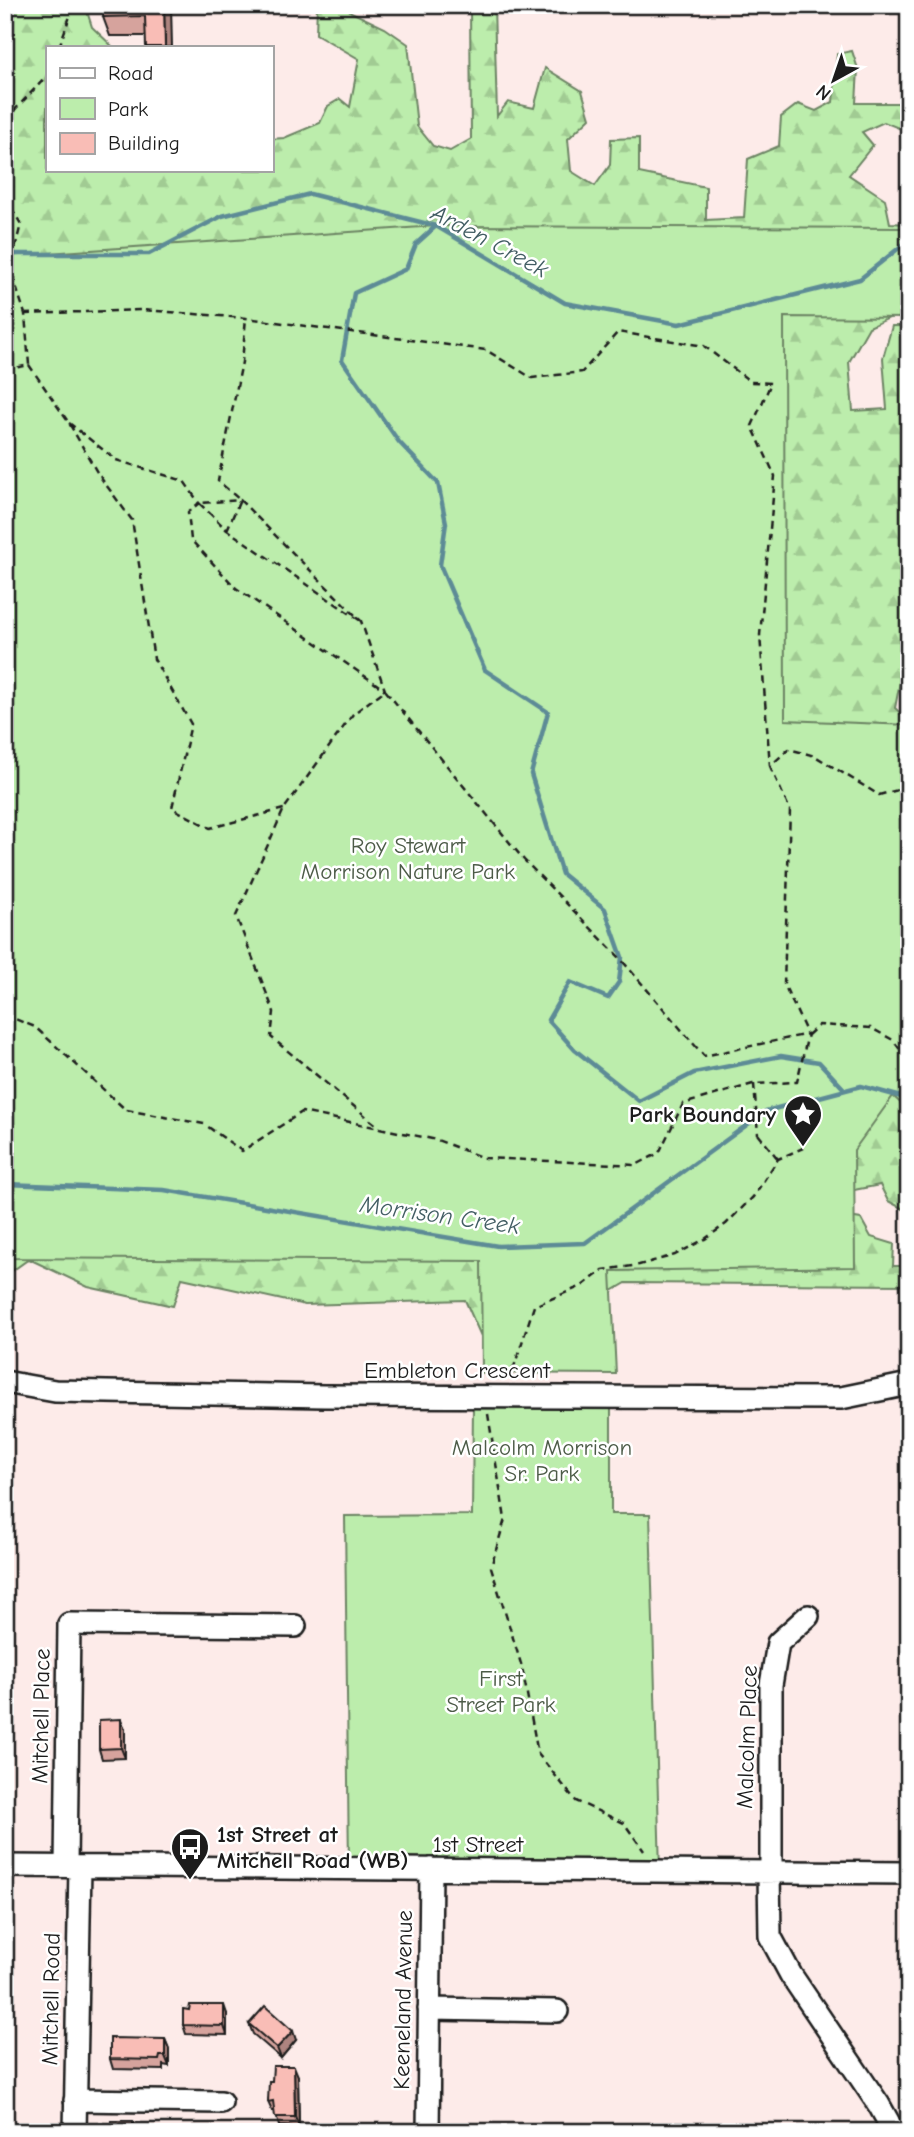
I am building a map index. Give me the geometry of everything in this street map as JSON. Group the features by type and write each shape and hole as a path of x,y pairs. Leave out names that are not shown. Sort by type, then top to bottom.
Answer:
{"street":[{"name":"Embleton Crescent","path":"5,1382 55,1391 324,1396 841,1398 909,1384"},
{"name":"Malcolm Place","path":"808,1616 778,1643 771,1685 770,1936 790,1975 879,2105 894,2132"},
{"name":"Mitchell Place","path":"73,1866 69,1624 295,1626"},
{"name":"1st Street","path":"5,1866 909,1873"},
{"name":"Mitchell Road","path":"73,1866 75,2132"},
{"name":"Keeneland Avenue","path":"428,2132 431,1869"},
{"path":"429,2009 557,2011"},
{"path":"75,2100 221,2102"}],"path":[{"path":"59,46 74,5"},
{"path":"5,120 46,77"},
{"path":"5,198 21,224 11,265 25,314 29,365 69,423 98,474 132,520 154,659 191,724 172,808 210,828 284,809"},
{"path":"5,1015 35,1027 125,1110 204,1124 242,1151 302,1112 438,1140 484,1158 636,1165 659,1153 683,1104 753,1084 797,1082 808,1034 785,984 790,810 770,766 760,635 775,476 752,426 771,383 751,382 704,346 618,332 582,372 532,378 486,350 357,332 246,318 143,310 25,314"},
{"path":"246,318 242,362 218,481 361,621 385,690"},
{"path":"5,370 29,365"},
{"path":"69,423 116,460 184,481 199,503 227,530 361,621"},
{"path":"240,500 199,503 188,512 191,540 236,588 385,690 524,860 619,957 704,1056 808,1034 819,1025 872,1028 893,1040 909,1062"},
{"path":"227,530 240,500"},
{"path":"380,1128 271,1037 274,1012 236,916 284,809 353,714 385,690"},
{"path":"770,766 789,749 816,756 879,795 909,787"},
{"path":"753,1084 758,1134 778,1158"},
{"path":"658,1871 624,1823 576,1801 538,1754 522,1667 491,1567 505,1519 485,1395 514,1367 534,1306 582,1286 603,1270 639,1265 676,1255 726,1224 753,1196 778,1158 803,1149"}],"green space":[{"name":"Roy Stewart Morrison Nature Park","path":"5,5 85,5 92,27 112,46 46,46 46,172 273,172 273,139 284,138 320,123 328,106 340,99 350,107 359,59 316,34 317,5 345,5 351,12 385,28 408,44 417,126 433,146 450,151 471,139 470,5 494,5 497,116 508,102 534,108 545,68 582,91 590,118 568,139 571,171 595,186 610,165 611,139 639,138 639,173 706,187 706,220 744,218 748,159 779,146 781,117 798,104 816,111 833,102 837,54 852,51 858,69 856,103 907,103 901,129 884,122 862,132 873,145 849,175 885,199 890,223 909,224 909,309 869,327 849,362 853,411 887,409 883,358 892,326 909,326 909,658 904,661 895,708 909,721 909,1212 888,1201 880,1185 828,1195 824,1213 861,1219 871,1237 894,1244 893,1266 909,1266 909,1285 626,1283 581,1309 484,1343 465,1300 305,1305 182,1278 173,1306 88,1287 29,1259 5,1276"},
{"name":"Roy Stewart Morrison Nature Park","path":"436,226 909,228 909,318 784,317 785,720 909,725 909,1111 893,1096 854,1150 855,1267 611,1271 616,1374 482,1373 481,1261 5,1258 5,256"},
{"name":"First Street Park","path":"473,1405 611,1405 611,1514 650,1514 660,1871 349,1868 345,1516 472,1515"}],"building":[{"path":"103,5 164,5 165,46 146,46 145,16 103,17"},
{"path":"121,1719 121,1748 99,1749 99,1720"},
{"path":"190,2005 224,2005 224,2026 183,2025 183,2009 189,2010"},
{"path":"265,2006 293,2031 277,2048 249,2024"},
{"path":"110,2038 165,2039 165,2056 160,2056 159,2060 110,2059"},
{"path":"273,2066 294,2066 295,2117 275,2117 273,2101 268,2102"},
{"path":"111,2121 133,2121 133,2132 111,2132"}],"waterway":[{"name":"Arden Creek","path":"5,254 149,254 222,216 310,194 436,226 565,303 679,324 860,279 909,240"},
{"path":"436,226 416,244 406,269 354,293 342,360 399,442 438,483 446,523 440,565 485,670 548,712 531,774 562,874 605,909 622,957 619,982 608,998 570,982 548,1020 575,1050 639,1101 694,1073 781,1056 819,1062 845,1090"},
{"name":"Morrison Creek","path":"5,1184 164,1190 498,1246 585,1243 766,1111 861,1086 909,1099"}],"place":[{"name":"Park Boundary","path":"803,1148"},
{"name":"1st Street at Mitchell Road (WB)","path":"190,1881"}],"park label":[{"name":"Malcolm Morrison Sr. Park","path":"542,1460"}]}
